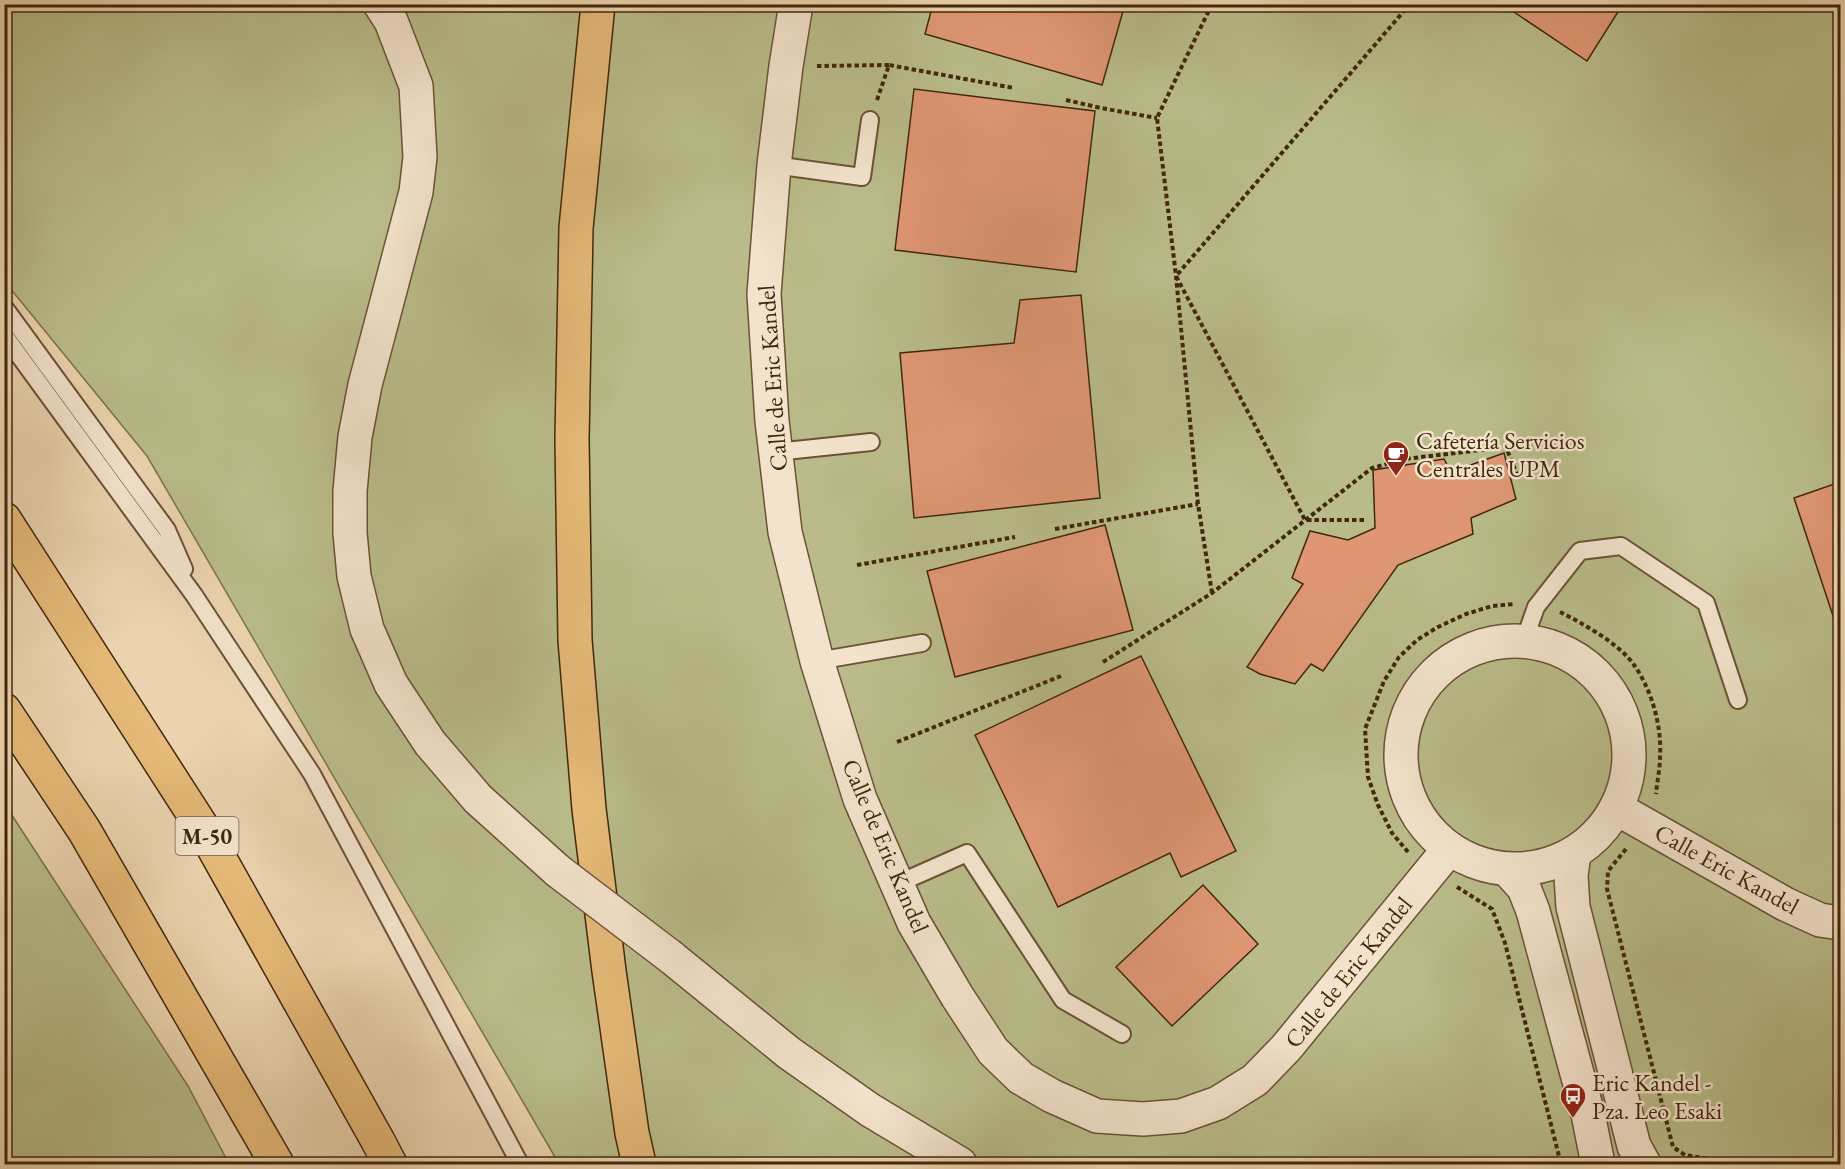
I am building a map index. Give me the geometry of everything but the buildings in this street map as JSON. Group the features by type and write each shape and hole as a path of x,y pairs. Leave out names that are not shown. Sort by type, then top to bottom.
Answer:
{"highway":[{"path":"598,4 576,228 572,439 575,640 589,809 609,970 632,1133 639,1164"},
{"name":"M-50","path":"4,519 202,826 390,1164"},
{"path":"4,710 84,830 277,1164"}],"street":[{"path":"380,4 391,21 416,86 420,157 416,192 365,385 355,437 350,491 350,532 354,576 368,629 391,684 430,743 478,799 558,871 671,957 789,1053 870,1110 960,1164"},
{"name":"Calle de Eric Kandel","path":"796,4 774,165 764,294 772,421 785,532 817,661 860,799 914,922 957,996 993,1051 1021,1078 1052,1096 1097,1116 1143,1119 1181,1116 1218,1103 1255,1080 1286,1048 1440,860"},
{"path":"1524,641 1567,653 1602,681 1617,704 1624,721 1629,759 1624,790 1616,808 1594,838 1575,853 1556,862 1539,867 1507,869 1474,862 1440,860 1435,837 1419,818 1403,780 1401,745 1408,712 1424,684 1445,664 1460,654 1479,646 1524,641"},
{"name":"Calle Eric Kandel","path":"1616,808 1785,904 1820,920 1840,923"},
{"path":"1575,853 1571,876 1573,907 1632,1138 1644,1164"},
{"path":"1507,869 1524,888 1533,910 1588,1114 1598,1164"}],"lane":[{"path":"774,165 862,177 870,120"},
{"path":"4,307 168,530 194,595"},
{"path":"4,335 194,595 312,774 520,1164"},
{"path":"776,452 872,442"},
{"path":"1524,641 1536,607 1580,551 1621,546 1706,603 1738,700"},
{"path":"817,661 922,643"},
{"path":"897,884 967,853 1063,1000 1122,1034"}],"path":[{"path":"1205,4 1209,10"},
{"path":"1212,4 1157,118 1176,276 1198,504 1212,593"},
{"path":"1176,276 1410,4"},
{"path":"870,120 889,65"},
{"path":"786,66 889,65 1014,88"},
{"path":"1066,99 1157,118"},
{"path":"1176,276 1305,520"},
{"path":"1103,662 1212,593 1372,468 1405,459 1506,447 1518,477"},
{"path":"1404,466 1405,459"},
{"path":"1055,529 1198,504"},
{"path":"1305,520 1364,520"},
{"path":"857,565 1015,537"},
{"path":"1561,1164 1505,942 1492,909 1440,860 1413,857 1392,833 1378,806 1368,777 1365,729 1384,681 1399,657 1417,640 1466,614 1492,606 1518,604 1553,609 1581,622 1634,664 1646,686 1659,731 1660,757 1656,796"},
{"path":"897,742 1061,676"},
{"path":"1627,848 1608,871 1607,889 1673,1147 1685,1155 1740,1164"}],"green space":[{"path":"4,5 1840,5 1840,1164 559,1164 147,456 5,282"},
{"path":"4,803 188,1086 229,1164 5,1164"}],"place":[{"name":"Cafetería Servicios Centrales UPM","path":"1396,477"},
{"name":"Eric Kandel - Pza. Leo Esaki","path":"1573,1119"}]}
